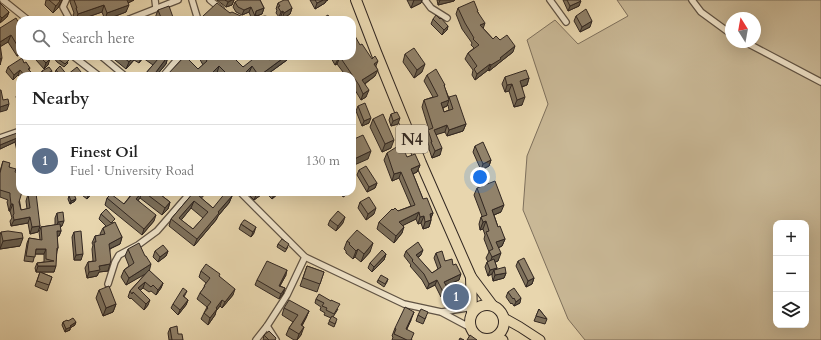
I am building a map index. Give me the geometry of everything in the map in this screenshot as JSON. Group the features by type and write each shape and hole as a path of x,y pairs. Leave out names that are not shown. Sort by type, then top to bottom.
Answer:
{"highway":[{"name":"N4","path":"356,0 421,163 471,277 492,305 500,310 504,323"},
{"name":"N4","path":"471,277 474,309 470,320 471,328"},
{"path":"474,309 484,304 492,305"},
{"path":"471,328 479,337 496,339 504,323"}],"main road":[{"path":"504,323 520,327 540,340"}],"street":[{"path":"3,0 23,16"},
{"path":"66,0 63,7 68,16"},
{"path":"155,0 156,8"},
{"path":"137,16 178,0"},
{"path":"192,0 197,16"},
{"path":"210,0 228,13"},
{"path":"425,0 431,8 447,18"},
{"path":"550,0 566,22"},
{"path":"692,0 701,12 725,30"},
{"path":"757,48 821,82"},
{"path":"78,60 94,72"},
{"path":"106,60 120,72"},
{"path":"166,72 177,60"},
{"path":"0,138 16,132"},
{"path":"108,284 115,262 119,255 138,245 157,231 188,196"},
{"path":"244,196 305,257 404,304 441,312 471,328"},
{"path":"256,340 287,295 305,257"},
{"path":"441,312 474,309"},
{"path":"267,326 276,340"}],"shaded area":[{"path":"617,0 821,0 821,340 585,340 568,319 523,210 527,156 548,104 527,40 555,20 578,44 628,16"}],"building":[{"path":"49,0 59,0 60,1 56,6"},
{"path":"74,0 127,0 129,5 107,13 104,5 78,14"},
{"path":"238,0 260,0 264,8 256,11 255,16 251,7 244,10 238,7 235,2"},
{"path":"288,0 292,8 284,13 283,11 281,12 278,7 280,6 278,3"},
{"path":"315,0 323,0 317,3"},
{"path":"567,0 580,0 581,1 570,6"},
{"path":"474,1 477,11 485,23 480,25 493,39 496,36 500,40 507,35 515,46 500,58 501,59 491,65 490,64 477,74 474,69 477,66 468,53 479,45 473,39 474,38 458,8"},
{"path":"0,3 9,12 2,18 0,16"},
{"path":"217,3 230,13 232,12 241,16 203,16"},
{"path":"169,6 173,16 160,16 158,10"},
{"path":"586,9 592,21 582,27 576,16"},
{"path":"436,15 448,26 444,30 433,19"},
{"path":"16,18 16,43 11,35 0,42 0,28"},
{"path":"356,38 372,59 375,56 378,61 374,64 378,70 362,80 369,90 363,94 356,81 356,72 350,72 342,60 356,60"},
{"path":"0,44 2,58 0,59"},
{"path":"414,48 425,64 417,70 405,54"},
{"path":"19,60 23,60 24,63 26,62 30,68 28,69 31,72 22,72 20,70 14,75 8,67"},
{"path":"59,60 69,60 65,64"},
{"path":"157,60 165,60 156,72 147,72"},
{"path":"181,60 189,60 198,69 206,60 236,60 243,67 252,60 281,60 264,72 256,72 252,66 246,72 225,72 219,66 213,72 170,72"},
{"path":"60,66 65,72 58,72 56,70"},
{"path":"49,67 52,71 42,72"},
{"path":"77,67 81,72 71,72"},
{"path":"436,69 445,85 449,100 441,103 444,112 453,109 449,97 456,95 466,124 449,130 447,125 434,130 442,148 435,151 428,130 433,128 424,100 438,96 427,75"},
{"path":"526,70 529,78 520,81 525,97 517,100 512,84 507,85 505,77"},
{"path":"0,90 3,100 8,99 9,104 0,107"},
{"path":"365,103 371,118 364,121 358,106"},
{"path":"397,112 400,118 393,121 391,114"},
{"path":"383,114 394,140 385,144 373,119"},
{"path":"16,133 16,138 0,145 0,139"},
{"path":"363,135 371,151 356,158 356,138"},
{"path":"483,142 491,160 483,164 475,146"},
{"path":"398,146 402,146 407,157 415,154 420,165 411,169 423,199 427,198 433,213 430,214 431,220 425,222 424,216 420,217 419,212 399,222 404,227 396,236 379,222 392,209 393,210 395,208 398,211 415,205 401,172 394,174 387,153"},
{"path":"3,161 10,163 9,167 16,169 16,196 21,196 19,202 21,210 30,208 28,196 36,196 40,226 32,227 30,217 14,220 13,204 11,204 10,193 0,190 0,173"},
{"path":"366,166 377,183 369,187 359,170"},
{"path":"495,181 504,205 492,210 498,227 500,226 505,239 496,242 501,253 492,257 489,251 493,249 486,232 489,231 486,221 483,222 481,217 487,215 477,188"},
{"path":"69,196 75,196 76,199 71,201"},
{"path":"109,196 114,196 124,204 131,196 139,196 136,199 156,215 144,229 107,198"},
{"path":"149,196 162,196 170,202 165,208"},
{"path":"191,196 199,196 213,208 223,196 232,196 218,212 219,213 197,239 171,219","holes":["194,201 208,212 193,229 179,218"]},
{"path":"369,197 376,208 368,214 360,202"},
{"path":"106,209 115,219 111,223 101,214"},
{"path":"338,211 345,217 338,226 330,220"},
{"path":"63,212 64,221 58,222 57,213"},
{"path":"244,220 256,227 253,232 241,224"},
{"path":"115,222 122,237 109,244 110,264 99,266 100,270 89,272 88,262 96,261 94,242 96,242 95,236 105,234 103,228"},
{"path":"60,224 61,231 57,231 58,248 56,266 38,266 37,263 54,261 46,259 46,249 36,249 35,257 26,256 29,238 42,240 41,227"},
{"path":"357,230 373,243 364,254 358,249 356,251 347,241"},
{"path":"8,231 22,233 23,238 3,241 1,232"},
{"path":"81,231 83,254 76,255 74,232"},
{"path":"282,239 289,244 286,249 278,244"},
{"path":"418,242 423,250 416,255 432,273 441,267 436,253 442,251 445,261 452,259 453,265 456,264 461,274 444,282 448,289 443,292 437,280 429,284 424,274 412,261 413,260 406,251"},
{"path":"139,243 145,256 151,264 129,278 124,270 134,263 128,249"},
{"path":"163,245 168,251 160,257 155,251"},
{"path":"382,250 386,254 374,267 370,263"},
{"path":"524,258 534,278 528,281 518,261"},
{"path":"494,259 497,268 490,270 487,262"},
{"path":"267,261 287,270 279,286 285,288 281,294 257,280"},
{"path":"206,264 220,274 219,276 235,289 225,302 222,300 210,318 204,313 211,302 200,293 210,278 201,271"},
{"path":"307,266 324,272 320,284 303,278"},
{"path":"505,267 506,273 495,275 494,270"},
{"path":"149,270 163,283 158,290 153,285 151,287 145,282 138,288 150,300 146,304 130,291"},
{"path":"40,272 52,277 49,285 37,281"},
{"path":"381,275 388,279 385,284 378,280"},
{"path":"109,286 116,304 106,308 99,290"},
{"path":"183,288 187,291 183,296 188,300 180,310 173,304"},
{"path":"514,288 521,298 516,302 508,292"},
{"path":"319,294 340,304 334,314 322,306 324,303 316,299"},
{"path":"289,300 309,311 301,325 304,327 299,334 289,328 298,315 284,308"},
{"path":"405,307 414,312 406,329 414,333 411,340 407,340 394,334 395,328"},
{"path":"421,309 428,312 425,319 418,315"},
{"path":"539,309 547,319 536,316"},
{"path":"332,316 337,319 335,324 329,321"},
{"path":"73,318 76,322 70,326 71,327 66,329 63,322"},
{"path":"177,326 178,334 182,334 183,340 172,340 170,328"},
{"path":"269,331 276,338 275,340 269,340 264,335"},
{"path":"470,335 477,340 467,340"}],"place":[{"name":"Finest Oil","path":"456,297"}]}
